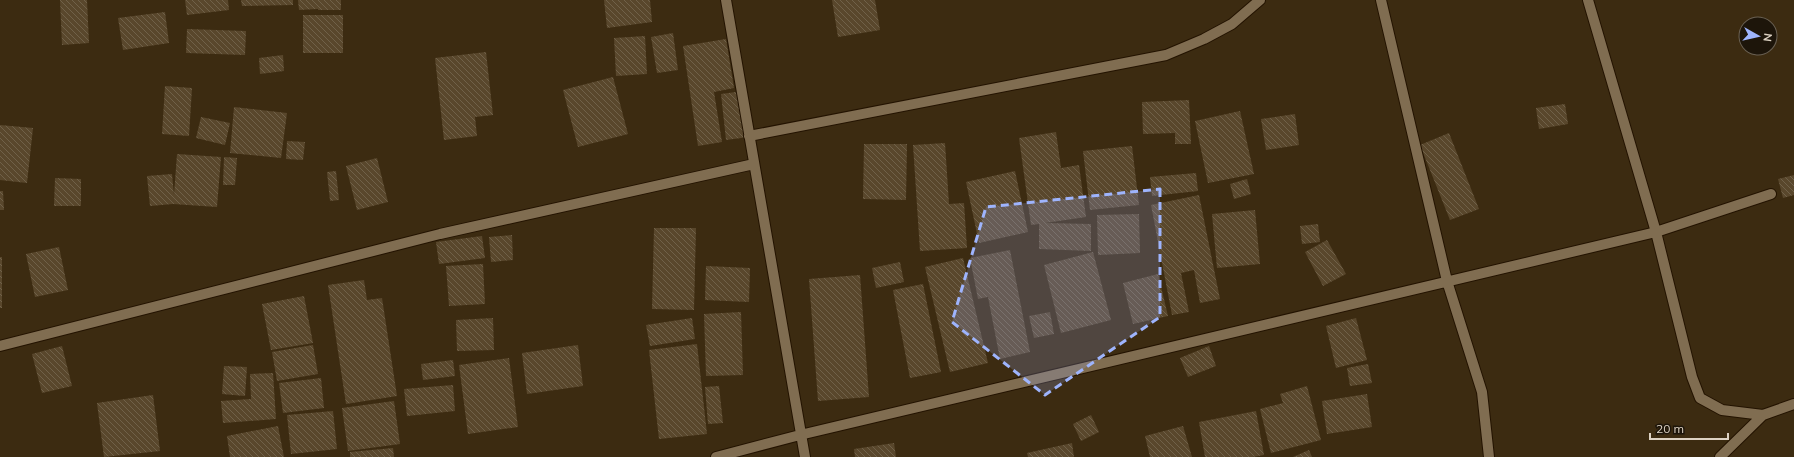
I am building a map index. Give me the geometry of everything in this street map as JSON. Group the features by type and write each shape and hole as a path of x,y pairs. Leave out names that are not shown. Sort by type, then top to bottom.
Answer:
{"street":[{"path":"726,0 805,457"},
{"path":"749,136 1166,55 1204,39 1232,24 1260,0"},
{"path":"1381,0 1447,281 1482,392 1489,457"},
{"path":"1588,0 1656,232 1692,377 1700,398 1722,410 1763,415"},
{"path":"0,346 440,234 754,164"},
{"path":"716,457 800,435 1656,232 1771,194"},
{"path":"1720,457 1763,415 1794,404"}],"highlighted area":[{"path":"1160,189 1160,317 1045,395 952,322 986,207"}],"building":[{"path":"60,0 87,0 89,43 62,45"},
{"path":"185,0 228,0 229,10 187,15"},
{"path":"241,0 293,0 293,5 242,6"},
{"path":"298,0 341,0 341,10 299,10"},
{"path":"604,0 650,0 652,22 607,28"},
{"path":"832,0 875,0 880,30 838,37"},
{"path":"165,12 169,43 123,50 118,18"},
{"path":"303,15 343,15 343,53 303,53"},
{"path":"187,29 246,31 245,55 186,53"},
{"path":"673,33 678,70 657,73 651,37"},
{"path":"645,36 647,74 616,76 614,38"},
{"path":"726,39 734,88 714,92 722,142 698,146 683,46"},
{"path":"486,52 493,115 475,117 477,136 444,140 435,58"},
{"path":"283,55 284,71 260,74 259,58"},
{"path":"613,77 628,134 578,147 563,90"},
{"path":"165,86 192,88 189,136 162,134"},
{"path":"743,91 749,137 726,140 721,94"},
{"path":"1189,100 1191,144 1175,144 1175,133 1143,134 1142,102"},
{"path":"1565,104 1568,124 1539,129 1536,108"},
{"path":"234,107 287,113 281,158 230,153"},
{"path":"1240,111 1254,174 1208,183 1195,121"},
{"path":"1295,114 1299,145 1266,150 1261,119"},
{"path":"201,117 230,123 225,145 196,138"},
{"path":"0,125 33,128 27,183 0,180"},
{"path":"1056,132 1061,168 1079,165 1086,217 1045,223 1091,224 1091,251 1039,249 1039,224 1031,225 1019,138"},
{"path":"1449,133 1479,209 1450,220 1420,145"},
{"path":"287,141 305,142 303,160 286,159"},
{"path":"945,143 949,204 964,203 967,248 920,251 913,145"},
{"path":"864,144 907,144 906,200 863,199"},
{"path":"1132,146 1139,205 1090,210 1083,151"},
{"path":"177,154 221,157 217,207 173,204 150,206 147,176 172,174 174,195"},
{"path":"224,157 237,158 235,185 223,185"},
{"path":"377,158 388,202 357,210 346,166"},
{"path":"336,171 339,200 330,201 327,172"},
{"path":"1015,171 1028,232 979,243 966,182"},
{"path":"1196,173 1198,191 1152,196 1150,177"},
{"path":"1794,175 1794,195 1783,198 1778,179"},
{"path":"55,178 81,179 81,206 54,206"},
{"path":"1247,179 1251,194 1234,199 1230,184"},
{"path":"0,191 3,191 4,210 0,210"},
{"path":"1199,195 1220,299 1200,303 1194,270 1181,273 1189,312 1172,315 1151,205"},
{"path":"1255,210 1260,264 1217,268 1212,214"},
{"path":"1139,214 1140,253 1098,255 1097,215"},
{"path":"1318,224 1320,242 1302,244 1300,226"},
{"path":"654,228 696,228 694,310 652,309"},
{"path":"512,235 513,260 491,262 489,237"},
{"path":"482,236 485,258 439,264 436,242"},
{"path":"1327,240 1346,274 1323,286 1305,252"},
{"path":"59,247 68,290 35,297 26,254"},
{"path":"1010,250 1030,352 1000,359 988,297 978,299 970,258"},
{"path":"1093,252 1111,320 1061,333 1044,265"},
{"path":"0,257 2,257 2,308 0,308"},
{"path":"963,258 988,363 950,372 925,267"},
{"path":"900,262 904,282 876,288 872,268"},
{"path":"483,264 485,304 449,306 446,266"},
{"path":"706,266 750,268 749,302 705,300"},
{"path":"1158,274 1168,316 1133,324 1123,283"},
{"path":"860,275 869,397 818,401 809,279"},
{"path":"364,280 367,300 382,298 397,396 346,404 328,285"},
{"path":"923,284 941,372 910,378 893,290"},
{"path":"304,296 313,343 271,350 262,304"},
{"path":"741,312 743,375 706,376 704,314"},
{"path":"1050,312 1054,334 1034,338 1029,316"},
{"path":"493,318 494,350 457,351 456,320"},
{"path":"692,318 695,339 650,346 646,325"},
{"path":"1356,318 1367,360 1336,368 1326,326"},
{"path":"697,344 707,434 659,439 649,350"},
{"path":"313,345 318,374 277,381 272,352"},
{"path":"578,345 583,386 527,394 522,353"},
{"path":"62,346 72,386 42,393 32,354"},
{"path":"1209,346 1216,366 1188,377 1180,358"},
{"path":"509,358 518,427 468,434 459,365"},
{"path":"453,360 455,376 423,380 421,364"},
{"path":"1368,364 1372,383 1350,386 1347,368"},
{"path":"224,366 247,367 245,396 222,394"},
{"path":"273,373 276,419 223,423 221,401 251,399 250,374"},
{"path":"321,378 324,408 283,413 279,383"},
{"path":"453,385 455,411 407,416 404,389"},
{"path":"719,386 723,423 708,424 705,387"},
{"path":"1307,386 1321,440 1271,453 1260,409 1283,403 1280,394"},
{"path":"1367,394 1372,427 1327,434 1322,401"},
{"path":"153,395 160,451 104,457 97,403"},
{"path":"394,401 400,444 348,451 342,408"},
{"path":"333,411 337,449 291,454 287,415"},
{"path":"1256,411 1264,455 1253,457 1205,457 1199,422"},
{"path":"1091,415 1099,432 1081,441 1073,424"},
{"path":"278,426 284,457 230,457 227,436"},
{"path":"1183,426 1192,457 1150,457 1145,436"},
{"path":"894,443 896,457 855,457 854,449"},
{"path":"1072,443 1074,457 1028,457 1027,453"},
{"path":"393,448 394,457 350,457 350,452"},
{"path":"1309,450 1312,457 1293,457"}]}
